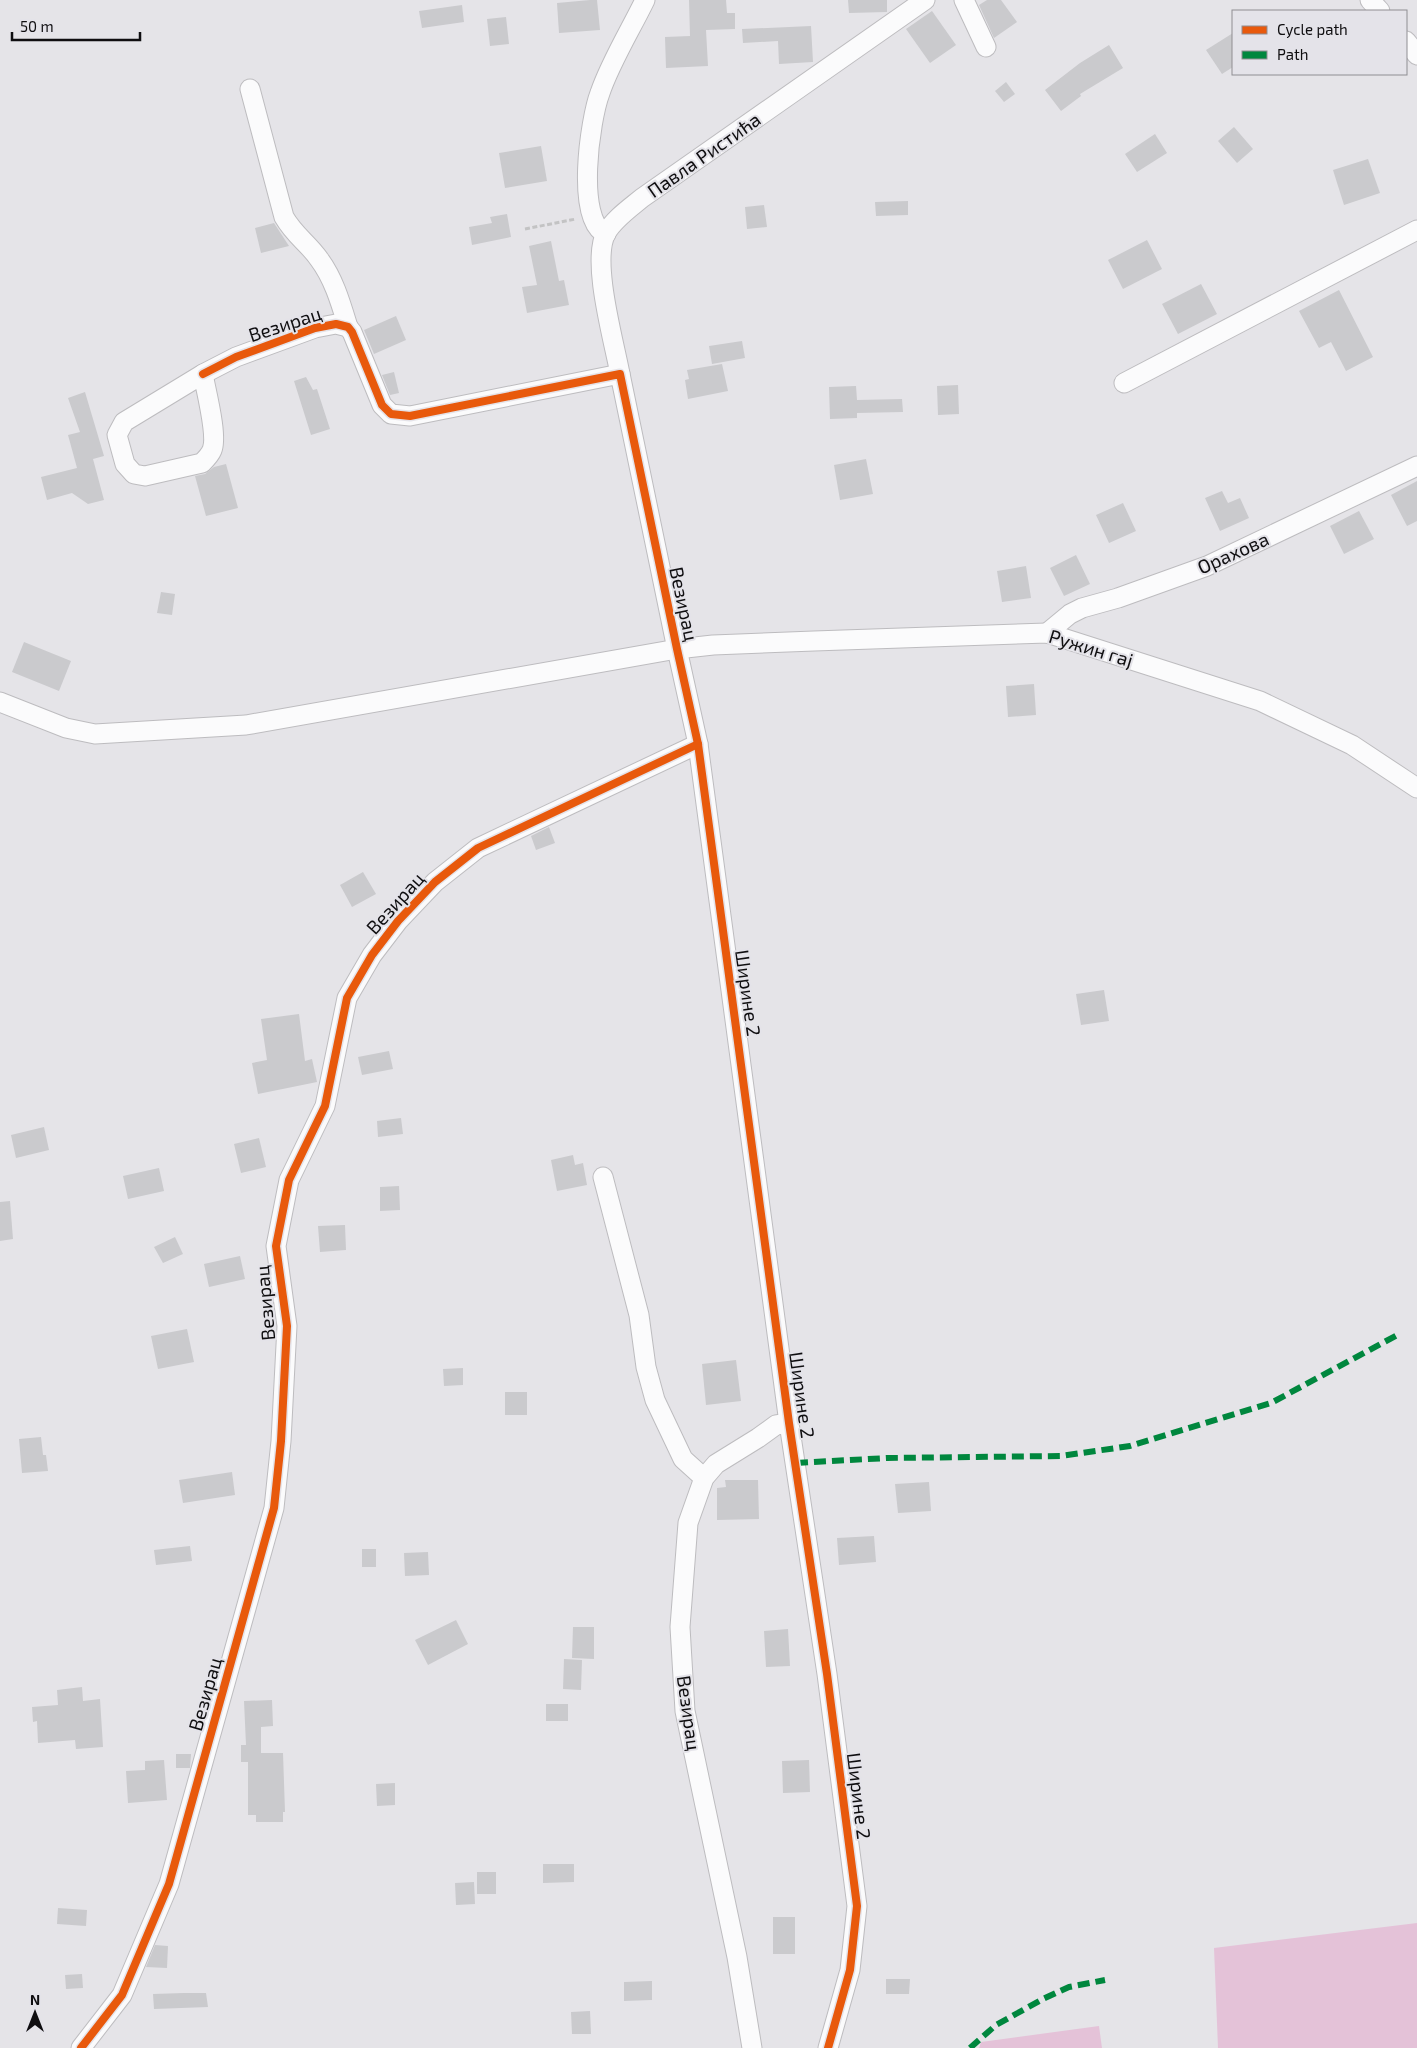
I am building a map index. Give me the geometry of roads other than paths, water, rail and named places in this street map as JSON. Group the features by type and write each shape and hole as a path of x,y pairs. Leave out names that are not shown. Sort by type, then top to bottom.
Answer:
{"street":[{"path":"606,234 598,230 591,216 588,202 591,124 600,93 645,0"},
{"name":"Павла Ристића","path":"620,374 602,277 600,253 606,234 642,198 925,0"},
{"path":"964,0 986,47"},
{"path":"1370,0 1379,10"},
{"path":"1407,42 1417,55"},
{"path":"250,89 284,217 292,232 319,258 326,270 336,290 348,327"},
{"path":"1124,383 1417,230"},
{"name":"Везирац","path":"81,2048 122,1995 169,1884 274,1508 281,1441 287,1326 276,1246 289,1180 325,1106 347,998 372,954 398,921 435,882 478,848 698,744 620,374 410,416 390,414 382,405 352,332 348,327 336,324 315,328 236,357 202,374 124,422 117,435 125,464 134,474 145,476 202,463 208,458 212,451 214,436 202,374"},
{"name":"Орахова","path":"1047,633 1070,614 1082,608 1118,598 1207,566 1417,466"},
{"name":"Ружин гај","path":"0,702 66,728 95,734 246,725 677,649 713,645 805,641 1047,633 1260,701 1352,745 1417,788"},
{"name":"Ширине 2","path":"698,744 789,1423 827,1674 857,1906 850,1970 828,2048"},
{"path":"603,1177 639,1315 646,1367 655,1400 683,1460 704,1478"},
{"name":"Везирац","path":"752,2048 737,1957 685,1711 680,1627 688,1523 704,1478 716,1464 776,1425 789,1423"}]}
